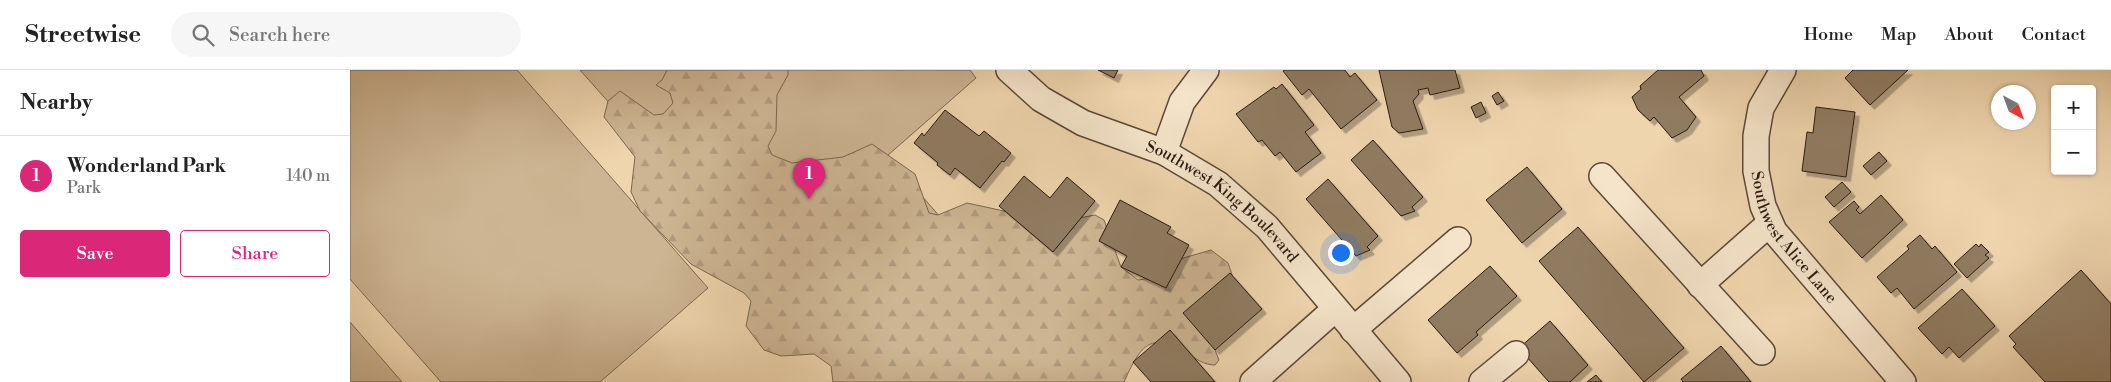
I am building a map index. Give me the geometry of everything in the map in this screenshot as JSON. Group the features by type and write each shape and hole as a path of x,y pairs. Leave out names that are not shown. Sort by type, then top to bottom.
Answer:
{"street":[{"name":"Southwest King Boulevard","path":"1009,70 1041,99 1083,123 1164,152 1218,184 1267,227 1398,382"},
{"path":"1164,152 1182,102 1206,70"},
{"name":"Southwest Alice Lane","path":"1781,71 1761,108 1756,136 1756,171 1762,206 1774,231 1903,382"},
{"path":"1602,176 1762,352"},
{"path":"1700,285 1770,223"},
{"path":"1353,330 1458,240"},
{"path":"1253,382 1335,309"},
{"path":"1482,382 1516,354"}],"green space":[{"path":"350,70 517,70 708,288 600,382 441,382 350,279"},
{"path":"580,70 970,70 976,78 887,156 962,242 857,382"},
{"path":"667,70 788,70 788,75 777,95 776,131 768,146 772,155 792,163 843,157 872,144 915,174 929,213 938,215 967,203 1004,211 1040,207 1079,218 1095,215 1104,220 1121,267 1138,280 1164,276 1180,259 1211,250 1228,263 1235,283 1215,350 1219,360 1215,365 1207,364 1174,346 1154,343 1147,346 1141,352 1124,382 833,382 831,366 814,354 781,356 764,350 746,326 751,301 744,293 691,264 640,211 631,192 635,157 604,117 608,101 620,91 654,115 663,114 673,103 670,93 656,85 662,80"},
{"path":"350,322 402,382 350,382"}],"building":[{"path":"1098,70 1118,70 1114,78"},
{"path":"1345,70 1350,77 1355,73 1377,100 1341,129 1309,89 1302,95 1283,71"},
{"path":"1379,70 1455,70 1460,88 1430,95 1428,88 1418,90 1419,94 1413,101 1423,129 1399,133 1392,127"},
{"path":"1658,70 1701,70 1704,76 1679,97 1696,117 1687,130 1672,138 1654,117 1650,121 1638,110 1632,97 1641,89 1640,86"},
{"path":"1853,70 1908,70 1870,105 1845,78"},
{"path":"1282,84 1314,125 1305,132 1321,153 1296,172 1280,152 1275,156 1262,140 1258,142 1236,114 1274,87 1276,89"},
{"path":"1498,92 1504,101 1497,105 1492,96"},
{"path":"1481,102 1486,113 1476,118 1471,107"},
{"path":"1816,107 1855,112 1846,177 1802,171 1807,132 1813,133"},
{"path":"945,110 979,136 984,131 1011,153 980,188 955,168 950,175 914,143 922,133 924,136"},
{"path":"1373,140 1423,197 1412,207 1415,211 1401,216 1351,160"},
{"path":"1879,152 1887,161 1871,175 1863,166"},
{"path":"1527,167 1562,209 1522,243 1486,200"},
{"path":"1024,176 1050,198 1067,177 1095,201 1053,252 999,206"},
{"path":"1328,179 1378,236 1367,247 1370,250 1356,256 1306,199"},
{"path":"1842,182 1851,192 1834,207 1825,197"},
{"path":"1881,195 1903,220 1862,258 1829,222 1854,201 1859,207 1856,210 1860,214"},
{"path":"1120,200 1171,227 1167,233 1189,245 1166,288 1121,267 1127,256 1099,241"},
{"path":"1578,227 1684,348 1644,382 1539,261"},
{"path":"1920,235 1932,249 1935,246 1957,272 1914,309 1897,288 1891,293 1877,277 1909,249 1907,246"},
{"path":"1976,244 1979,247 1981,244 1989,252 1985,255 1989,258 1967,278 1954,264"},
{"path":"1490,266 1517,296 1476,332 1478,335 1457,353 1428,320"},
{"path":"2081,270 2111,304 2111,382 2045,382 2013,347 2016,344 2009,336"},
{"path":"1230,273 1262,309 1215,350 1183,313"},
{"path":"1962,289 1995,326 1959,358 1949,347 1942,354 1918,328"},
{"path":"1550,321 1588,365 1570,382 1549,382 1519,348"},
{"path":"1170,330 1215,382 1151,382 1133,362"},
{"path":"1721,346 1751,382 1683,382 1681,379"},
{"path":"1596,375 1602,382 1587,382"}],"place":[{"name":"Wonderland Park","path":"809,199"}]}
